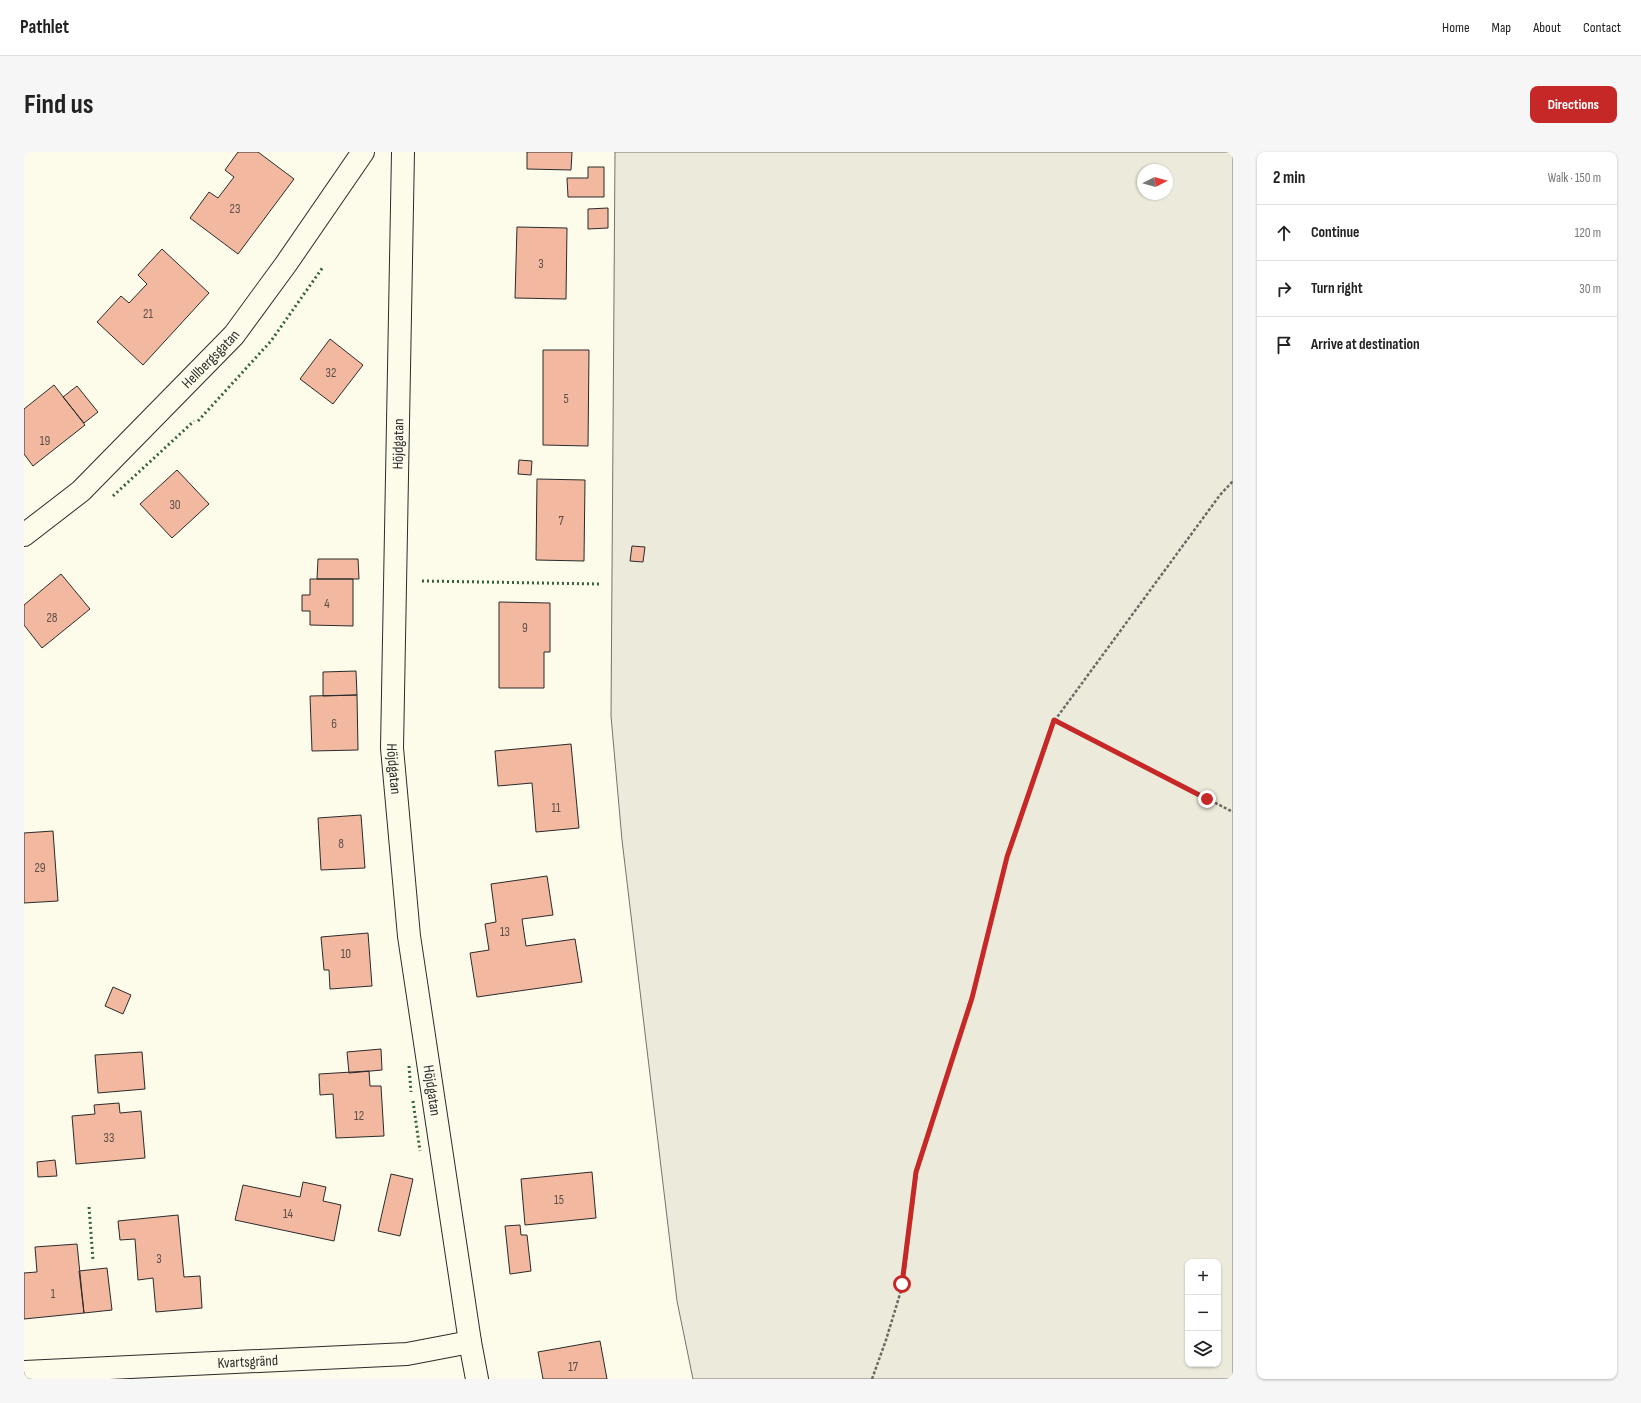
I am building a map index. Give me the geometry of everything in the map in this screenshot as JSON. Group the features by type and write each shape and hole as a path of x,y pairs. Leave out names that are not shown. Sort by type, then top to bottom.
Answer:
{"street":[{"name":"Hellbergsgatan","path":"24,535 81,491 234,335 286,264 363,152"},
{"name":"Höjdgatan","path":"403,152 392,748 409,936 470,1342 477,1379"},
{"name":"Kvartsgränd","path":"24,1372 407,1354 470,1342"}],"path":[{"path":"872,1379 886,1340 902,1284 916,1172 972,998 1007,857 1054,720 1220,494 1233,481"},
{"path":"1054,720 1233,812"}],"shaded area":[{"path":"615,152 1233,152 1233,1379 693,1379 677,1301 622,840 611,716"}],"building":[{"path":"238,152 258,152 294,179 238,254 190,218 209,192 218,198 234,177 225,170"},
{"path":"527,152 572,152 571,170 527,169"},
{"path":"588,167 604,167 604,197 568,197 567,178 588,178"},
{"path":"608,208 608,228 588,229 588,209"},
{"path":"517,227 567,228 566,299 515,298"},
{"path":"162,249 209,293 143,365 97,322 121,296 129,303 147,284 138,275"},
{"path":"330,339 363,365 333,404 300,379"},
{"path":"543,350 589,350 588,446 543,445"},
{"path":"54,385 85,425 33,466 24,454 24,409"},
{"path":"77,386 98,412 84,423 63,397"},
{"path":"519,460 532,461 531,475 518,474"},
{"path":"177,470 209,504 172,538 140,504"},
{"path":"537,479 585,480 584,561 536,560"},
{"path":"632,546 645,547 643,562 630,561"},
{"path":"318,559 358,559 359,579 317,579"},
{"path":"61,574 90,609 42,648 24,625 24,605"},
{"path":"310,579 353,579 353,626 310,625 310,611 302,611 302,595 310,595"},
{"path":"499,602 550,603 550,652 544,652 544,688 499,688"},
{"path":"356,671 357,695 323,696 323,672"},
{"path":"357,695 358,750 312,751 310,696"},
{"path":"571,744 579,828 536,832 532,783 498,786 495,751"},
{"path":"361,815 365,868 321,870 318,818"},
{"path":"53,831 58,901 24,903 24,833"},
{"path":"547,876 553,915 522,919 526,946 575,939 582,982 477,997 470,953 489,950 485,924 496,922 491,884"},
{"path":"368,933 372,986 330,989 329,970 324,970 321,937"},
{"path":"113,987 131,995 123,1014 105,1006"},
{"path":"381,1049 382,1070 349,1073 347,1052"},
{"path":"142,1052 145,1089 98,1093 95,1055"},
{"path":"369,1071 370,1086 381,1086 384,1136 336,1138 333,1094 320,1095 319,1074"},
{"path":"119,1103 120,1113 141,1111 145,1158 76,1164 72,1116 95,1114 94,1105"},
{"path":"55,1160 57,1176 38,1177 37,1162"},
{"path":"592,1172 596,1218 525,1225 521,1179"},
{"path":"391,1174 413,1179 400,1236 378,1231"},
{"path":"303,1182 326,1187 323,1201 341,1205 334,1241 235,1220 243,1185 300,1197"},
{"path":"178,1215 184,1277 200,1276 202,1308 156,1312 153,1278 138,1280 135,1239 120,1240 118,1221"},
{"path":"520,1225 521,1235 527,1235 531,1271 510,1274 505,1226"},
{"path":"77,1244 84,1313 24,1319 24,1273 37,1272 35,1247"},
{"path":"107,1268 112,1310 84,1313 79,1271"},
{"path":"600,1341 607,1379 543,1379 538,1352"}],"hedge":[{"path":"198,421 271,341 323,267"},
{"path":"113,496 194,421"},
{"path":"422,581 601,584"},
{"path":"409,1066 411,1092"},
{"path":"413,1101 420,1151"},
{"path":"89,1207 93,1260"}],"route":[{"path":"902,1284 916,1172 972,998 1007,857 1054,720 1207,799"}]}
